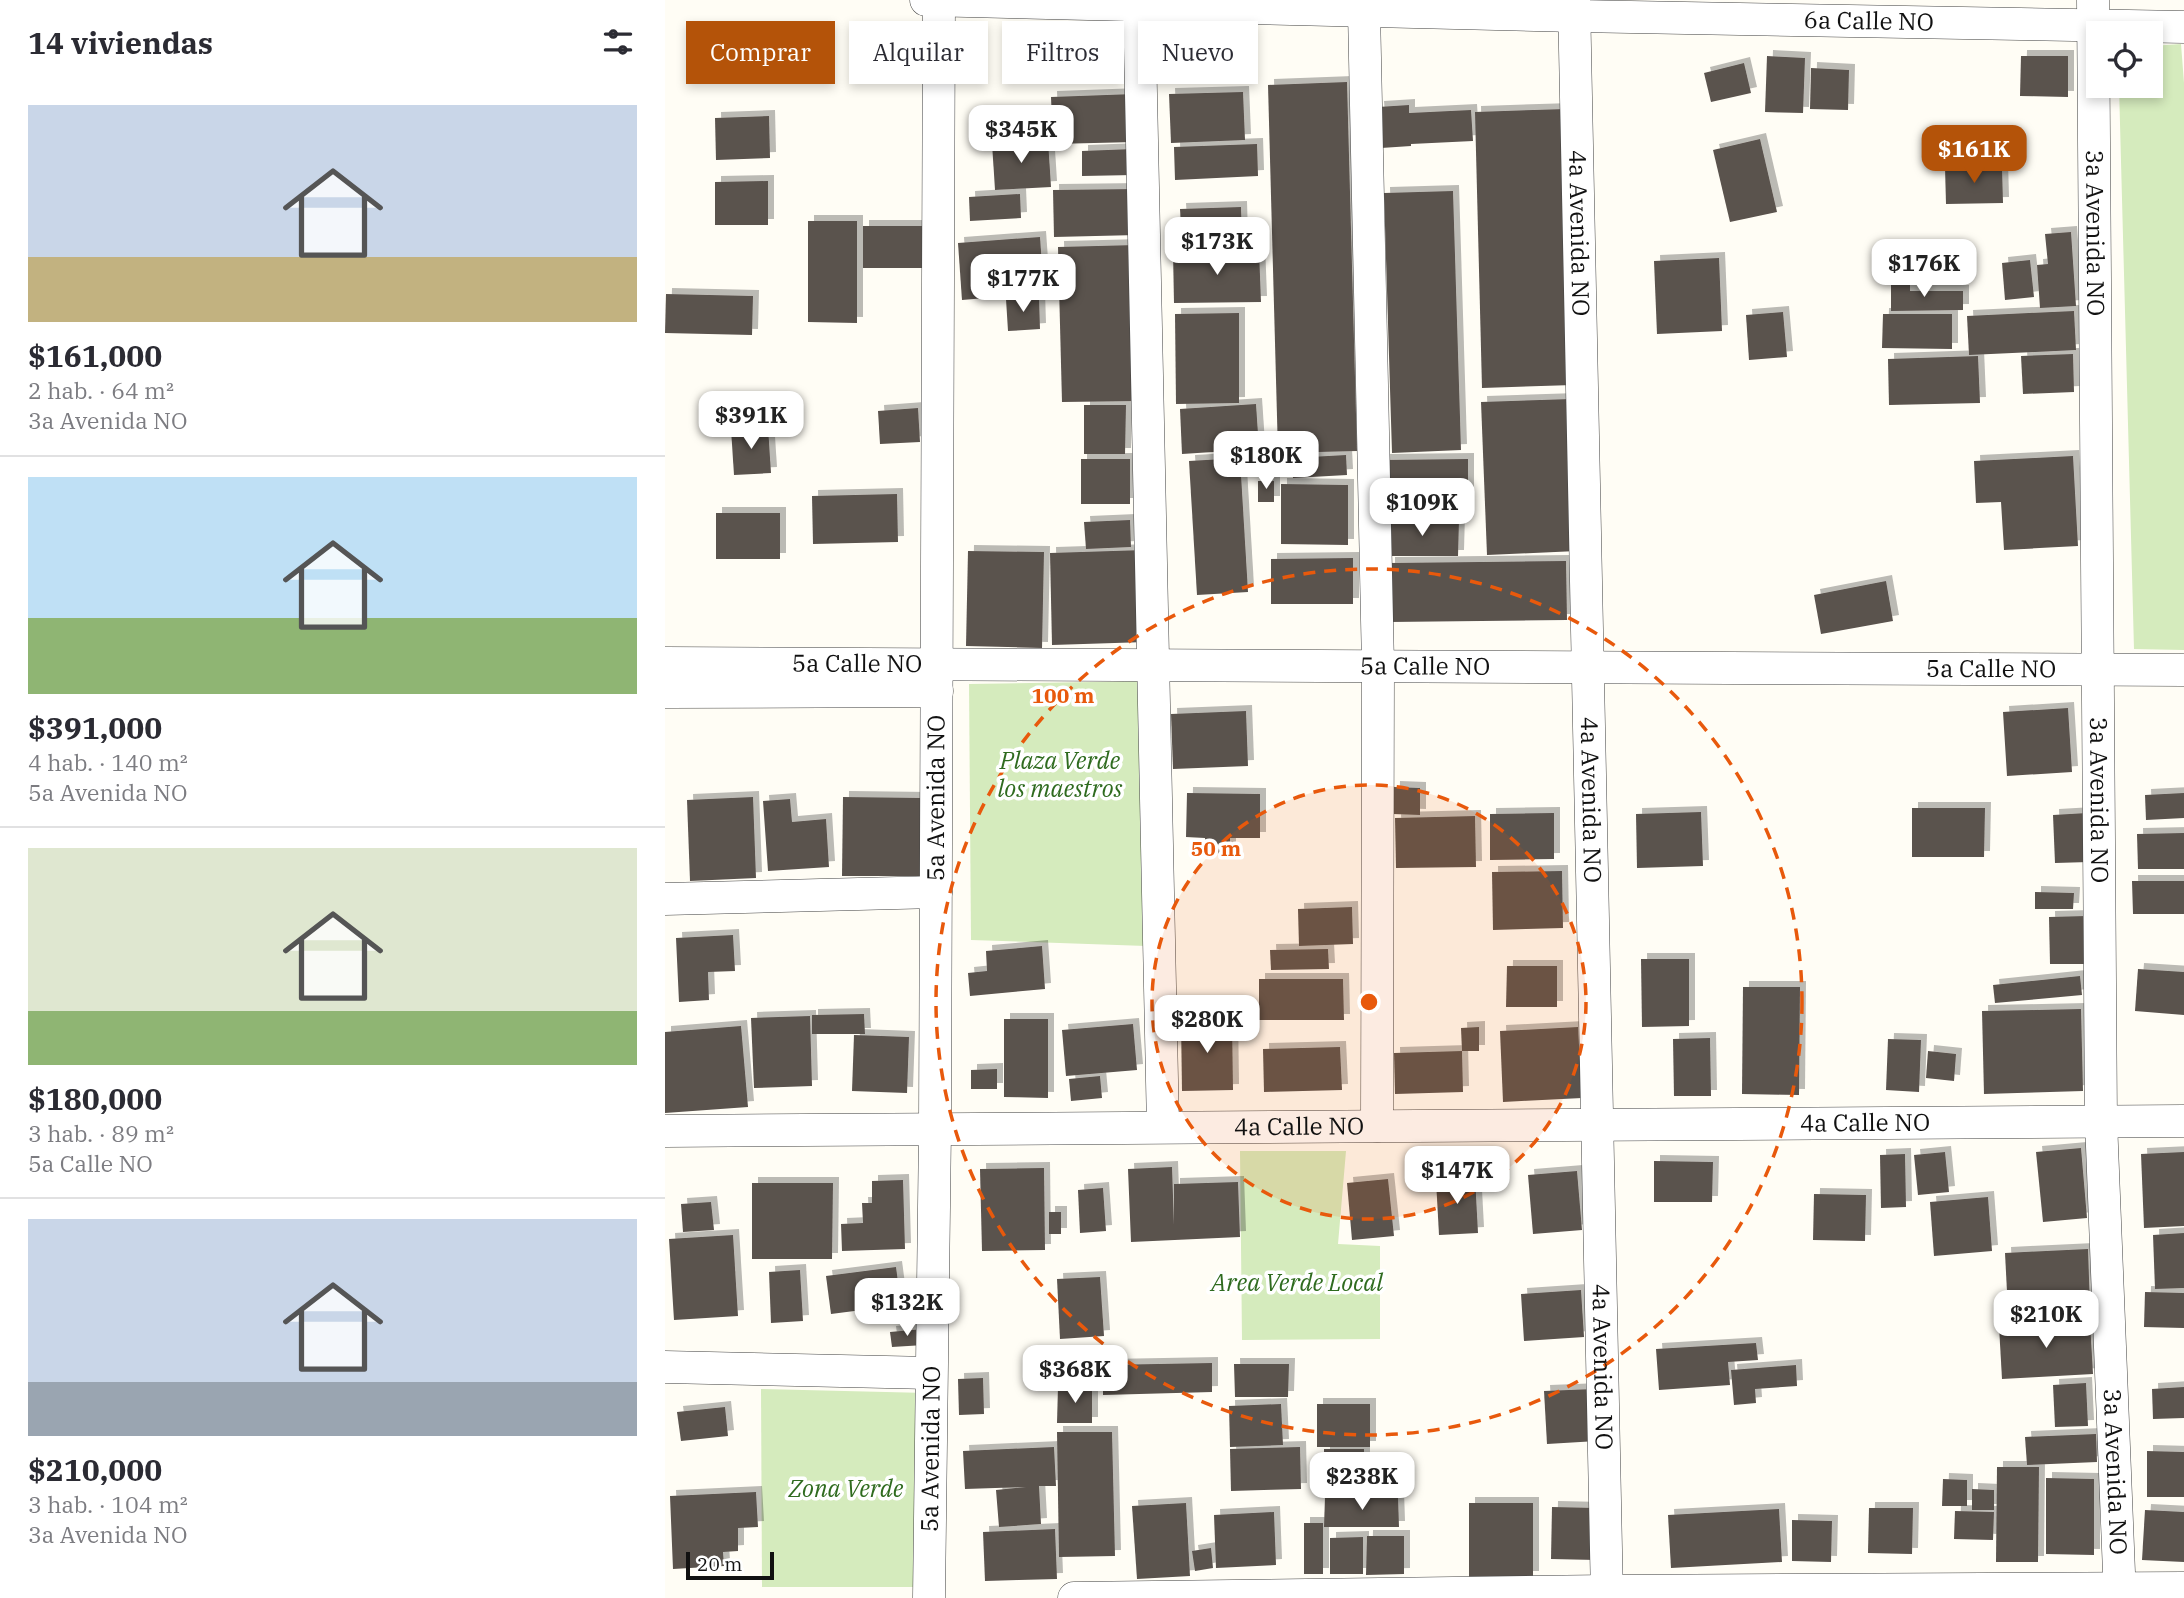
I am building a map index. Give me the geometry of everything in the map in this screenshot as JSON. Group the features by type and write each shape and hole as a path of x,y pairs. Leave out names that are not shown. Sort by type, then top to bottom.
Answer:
{"street":[{"name":"6a Calle NO","path":"926,0 1139,3 1364,11 1575,8 2093,13 2184,27"},
{"name":"5a Avenida NO","path":"929,1598 935,1129 939,0"},
{"path":"1139,3 1163,1127"},
{"name":"4a Avenida NO","path":"1575,8 1607,1594"},
{"path":"1364,11 1378,666 1377,1126"},
{"name":"3a Avenida NO","path":"2093,13 2101,1121 2120,1593"},
{"name":"5a Calle NO","path":"665,663 937,678"},
{"name":"5a Calle NO","path":"665,692 1153,666 2184,670"},
{"path":"665,899 936,892"},
{"name":"4a Calle NO","path":"665,1131 2184,1121"},
{"path":"665,1367 932,1373"},
{"path":"1074,1598 2120,1593 2184,1588"}],"green space":[{"path":"2181,44 2184,83 2184,650 2134,649 2119,98 2163,98 2163,45"},
{"name":"Plaza Verde los maestros","path":"1154,681 1146,946 971,940 969,684"},
{"name":"Area Verde Local","path":"1240,1151 1346,1151 1338,1244 1380,1246 1380,1339 1242,1340"},
{"name":"Zona Verde","path":"761,1389 927,1393 934,1587 762,1587"}],"building":[{"path":"1767,56 1805,58 1803,113 1765,112"},
{"path":"2021,56 2068,56 2068,97 2020,96"},
{"path":"1744,63 1751,93 1711,102 1704,73"},
{"path":"1811,68 1849,70 1848,110 1810,109"},
{"path":"1347,82 1357,451 1278,453 1268,85"},
{"path":"1243,92 1245,140 1171,143 1169,94"},
{"path":"1134,94 1135,142 1053,144 1051,97"},
{"path":"1409,105 1409,113 1471,110 1473,141 1381,148 1378,107"},
{"path":"1566,109 1573,385 1482,388 1475,112"},
{"path":"769,116 770,158 716,160 715,118"},
{"path":"1760,139 1777,212 1730,222 1713,150"},
{"path":"1048,140 1051,187 995,190 992,143"},
{"path":"1257,144 1258,176 1175,180 1174,147"},
{"path":"1133,149 1134,175 1082,176 1082,151"},
{"path":"1945,167 2002,167 2003,203 1946,204"},
{"path":"768,181 768,225 715,225 715,182"},
{"path":"1136,189 1137,235 1054,237 1053,190"},
{"path":"1453,191 1461,450 1392,453 1384,193"},
{"path":"1020,194 1021,218 970,221 969,197"},
{"path":"1241,207 1242,242 1182,244 1180,209"},
{"path":"808,221 857,221 857,323 808,322"},
{"path":"863,226 922,226 922,268 863,268"},
{"path":"2071,232 2076,306 2040,308 2037,265 2048,264 2045,234"},
{"path":"1040,237 1044,293 962,300 958,243"},
{"path":"1136,245 1139,401 1062,402 1058,247"},
{"path":"1259,250 1261,302 1174,303 1173,251"},
{"path":"1719,258 1722,331 1657,334 1654,261"},
{"path":"2030,260 2034,297 2005,300 2002,263"},
{"path":"1910,281 1910,291 1963,291 1963,310 1891,311 1891,282"},
{"path":"666,294 753,296 752,335 665,333"},
{"path":"1039,298 1040,329 1008,331 1006,299"},
{"path":"2074,311 2076,350 1969,355 1967,316"},
{"path":"1783,312 1787,357 1749,360 1746,315"},
{"path":"1239,313 1239,403 1176,404 1175,314"},
{"path":"1883,314 1952,314 1952,349 1882,348"},
{"path":"2073,354 2074,392 2023,394 2021,356"},
{"path":"1978,356 1980,403 1889,405 1888,359"},
{"path":"1571,399 1577,551 1487,555 1481,402"},
{"path":"1256,404 1259,449 1182,454 1180,409"},
{"path":"1084,405 1126,405 1125,454 1084,454"},
{"path":"918,408 920,442 880,444 878,411"},
{"path":"768,427 771,473 734,475 731,429"},
{"path":"1346,455 1347,475 1293,478 1292,458"},
{"path":"2073,456 2078,546 2004,550 2001,502 1976,503 1974,461"},
{"path":"1240,458 1248,592 1197,595 1189,461"},
{"path":"1081,459 1130,459 1130,504 1081,504"},
{"path":"1468,459 1468,501 1382,502 1381,460"},
{"path":"1258,481 1274,481 1274,502 1258,502"},
{"path":"1281,484 1348,485 1348,545 1281,544"},
{"path":"897,494 898,542 813,544 812,496"},
{"path":"716,513 780,513 780,559 716,559"},
{"path":"1130,520 1131,547 1086,549 1084,522"},
{"path":"1459,520 1458,556 1385,556 1385,521"},
{"path":"1144,550 1146,642 1052,645 1050,553"},
{"path":"968,551 1044,552 1042,648 966,646"},
{"path":"1353,558 1353,604 1271,604 1271,559"},
{"path":"1566,561 1567,620 1389,622 1389,563"},
{"path":"1886,581 1893,621 1821,634 1814,595"},
{"path":"2068,708 2072,772 2007,776 2003,712"},
{"path":"1246,711 1248,766 1173,769 1171,714"},
{"path":"1394,787 1420,788 1420,815 1393,814"},
{"path":"1187,793 1260,794 1260,838 1230,838 1230,854 1205,853 1205,838 1186,837"},
{"path":"2184,793 2184,818 2146,820 2145,795"},
{"path":"753,797 756,878 690,881 687,800"},
{"path":"843,797 924,798 924,876 842,876"},
{"path":"790,799 792,822 826,819 829,867 768,871 763,801"},
{"path":"1912,808 1985,808 1984,857 1912,857"},
{"path":"1701,812 1703,866 1637,868 1636,814"},
{"path":"1554,813 1554,859 1490,860 1490,814"},
{"path":"2087,813 2089,862 2055,863 2053,815"},
{"path":"1475,816 1476,867 1396,868 1395,818"},
{"path":"2184,833 2184,869 2138,869 2137,834"},
{"path":"1562,871 1563,928 1493,930 1492,872"},
{"path":"2132,881 2184,881 2184,914 2133,914"},
{"path":"2035,892 2074,893 2073,909 2035,909"},
{"path":"1352,907 1353,944 1299,946 1298,909"},
{"path":"2086,916 2086,964 2050,964 2049,917"},
{"path":"733,935 735,971 708,972 709,1000 679,1002 676,938"},
{"path":"1042,946 1045,989 970,996 968,973 987,971 986,951"},
{"path":"1328,949 1329,969 1271,970 1270,950"},
{"path":"1641,959 1689,959 1689,1026 1642,1027"},
{"path":"1507,966 1557,966 1557,1007 1506,1007"},
{"path":"2138,969 2184,972 2184,1015 2135,1011"},
{"path":"2080,976 2082,995 1995,1003 1993,985"},
{"path":"1259,979 1343,979 1344,1020 1259,1020"},
{"path":"1743,987 1800,987 1799,1095 1742,1094"},
{"path":"2081,1009 2083,1091 1984,1094 1982,1011"},
{"path":"864,1014 865,1034 812,1034 812,1015"},
{"path":"810,1016 812,1086 754,1088 751,1018"},
{"path":"1004,1019 1048,1019 1048,1098 1004,1097"},
{"path":"1232,1019 1233,1090 1182,1091 1181,1020"},
{"path":"1133,1024 1137,1070 1066,1076 1062,1030"},
{"path":"741,1026 748,1107 665,1113 665,1032"},
{"path":"1479,1027 1479,1051 1462,1051 1461,1028"},
{"path":"1578,1027 1582,1098 1503,1102 1500,1031"},
{"path":"854,1035 909,1037 907,1093 852,1091"},
{"path":"1710,1038 1711,1096 1674,1096 1673,1039"},
{"path":"1888,1039 1921,1040 1919,1092 1886,1090"},
{"path":"1340,1047 1342,1090 1264,1092 1263,1049"},
{"path":"1462,1051 1463,1092 1395,1094 1394,1053"},
{"path":"1928,1051 1956,1054 1954,1081 1926,1078"},
{"path":"997,1069 997,1089 971,1089 971,1070"},
{"path":"1100,1076 1102,1098 1071,1101 1069,1079"},
{"path":"2081,1148 2087,1218 2043,1222 2036,1152"},
{"path":"1945,1152 1949,1192 1918,1195 1914,1155"},
{"path":"2184,1152 2184,1226 2144,1228 2141,1154"},
{"path":"1905,1154 1906,1207 1881,1208 1880,1155"},
{"path":"1654,1161 1713,1162 1712,1202 1654,1202"},
{"path":"1172,1167 1174,1225 1174,1184 1238,1182 1240,1237 1131,1242 1128,1169"},
{"path":"1044,1168 1045,1250 982,1251 980,1169"},
{"path":"1577,1171 1582,1230 1533,1234 1528,1175"},
{"path":"1475,1177 1478,1233 1439,1235 1436,1180"},
{"path":"1388,1179 1394,1236 1352,1240 1347,1183"},
{"path":"903,1180 905,1249 842,1251 841,1224 863,1223 862,1203 872,1203 872,1181"},
{"path":"752,1183 833,1183 832,1259 752,1259"},
{"path":"1103,1188 1106,1231 1080,1233 1078,1190"},
{"path":"1814,1194 1866,1195 1865,1241 1813,1240"},
{"path":"1988,1197 1992,1251 1934,1256 1930,1202"},
{"path":"711,1202 714,1230 683,1232 681,1204"},
{"path":"1049,1212 1061,1212 1061,1234 1049,1234"},
{"path":"2184,1233 2184,1288 2155,1289 2153,1235"},
{"path":"733,1235 738,1316 674,1320 669,1239"},
{"path":"2088,1249 2090,1307 2008,1311 2005,1253"},
{"path":"896,1267 901,1305 831,1314 826,1276"},
{"path":"800,1270 803,1321 771,1323 769,1272"},
{"path":"1100,1277 1104,1336 1060,1339 1057,1279"},
{"path":"1581,1290 1584,1337 1524,1341 1521,1294"},
{"path":"2145,1292 2184,1293 2184,1328 2144,1327"},
{"path":"2090,1322 2093,1374 2002,1379 1999,1326"},
{"path":"923,1329 924,1345 892,1347 890,1332"},
{"path":"1756,1343 1758,1360 1728,1362 1730,1385 1659,1390 1656,1349"},
{"path":"1212,1363 1212,1392 1103,1395 1103,1365"},
{"path":"1234,1364 1289,1364 1288,1397 1235,1397"},
{"path":"1796,1365 1797,1386 1755,1389 1756,1403 1734,1405 1731,1370"},
{"path":"983,1378 984,1414 959,1415 958,1379"},
{"path":"2086,1383 2088,1426 2055,1427 2053,1385"},
{"path":"1058,1387 1092,1387 1092,1423 1057,1423"},
{"path":"2184,1387 2184,1418 2153,1419 2152,1389"},
{"path":"1594,1389 1597,1441 1547,1444 1544,1391"},
{"path":"1281,1404 1283,1445 1230,1447 1229,1406"},
{"path":"1317,1404 1370,1404 1370,1447 1317,1447"},
{"path":"725,1407 728,1436 681,1441 677,1412"},
{"path":"1057,1432 1112,1432 1115,1556 1059,1557"},
{"path":"2096,1434 2097,1462 2027,1465 2025,1437"},
{"path":"1054,1447 1056,1486 1039,1486 1041,1524 999,1527 996,1490 1026,1487 965,1489 963,1451"},
{"path":"1300,1447 1301,1489 1231,1491 1230,1449"},
{"path":"1324,1449 1364,1449 1364,1489 1324,1490"},
{"path":"2147,1451 2184,1452 2184,1497 2147,1497"},
{"path":"1997,1467 2039,1467 2038,1562 1996,1562"},
{"path":"2046,1478 2094,1479 2094,1555 2046,1554"},
{"path":"1943,1479 1967,1480 1967,1506 1942,1506"},
{"path":"1972,1489 1994,1490 1994,1510 1972,1510"},
{"path":"756,1492 758,1527 738,1528 738,1551 723,1552 724,1566 673,1569 670,1496"},
{"path":"1325,1497 1398,1497 1399,1527 1324,1527"},
{"path":"1186,1503 1190,1576 1137,1579 1132,1506"},
{"path":"1469,1503 1533,1503 1533,1577 1469,1577"},
{"path":"1552,1507 1597,1508 1596,1560 1551,1559"},
{"path":"1869,1508 1913,1508 1912,1554 1868,1553"},
{"path":"1779,1509 1782,1562 1671,1568 1668,1515"},
{"path":"2145,1510 2184,1512 2184,1562 2142,1560"},
{"path":"1955,1511 1994,1512 1993,1540 1954,1539"},
{"path":"1274,1512 1276,1565 1216,1568 1214,1515"},
{"path":"1792,1520 1832,1521 1831,1562 1792,1561"},
{"path":"1304,1523 1323,1523 1323,1574 1304,1574"},
{"path":"1055,1529 1057,1579 985,1581 983,1532"},
{"path":"1367,1536 1404,1536 1404,1574 1366,1575"},
{"path":"1363,1537 1363,1574 1330,1574 1330,1538"},
{"path":"1211,1548 1213,1568 1195,1571 1192,1551"}]}
